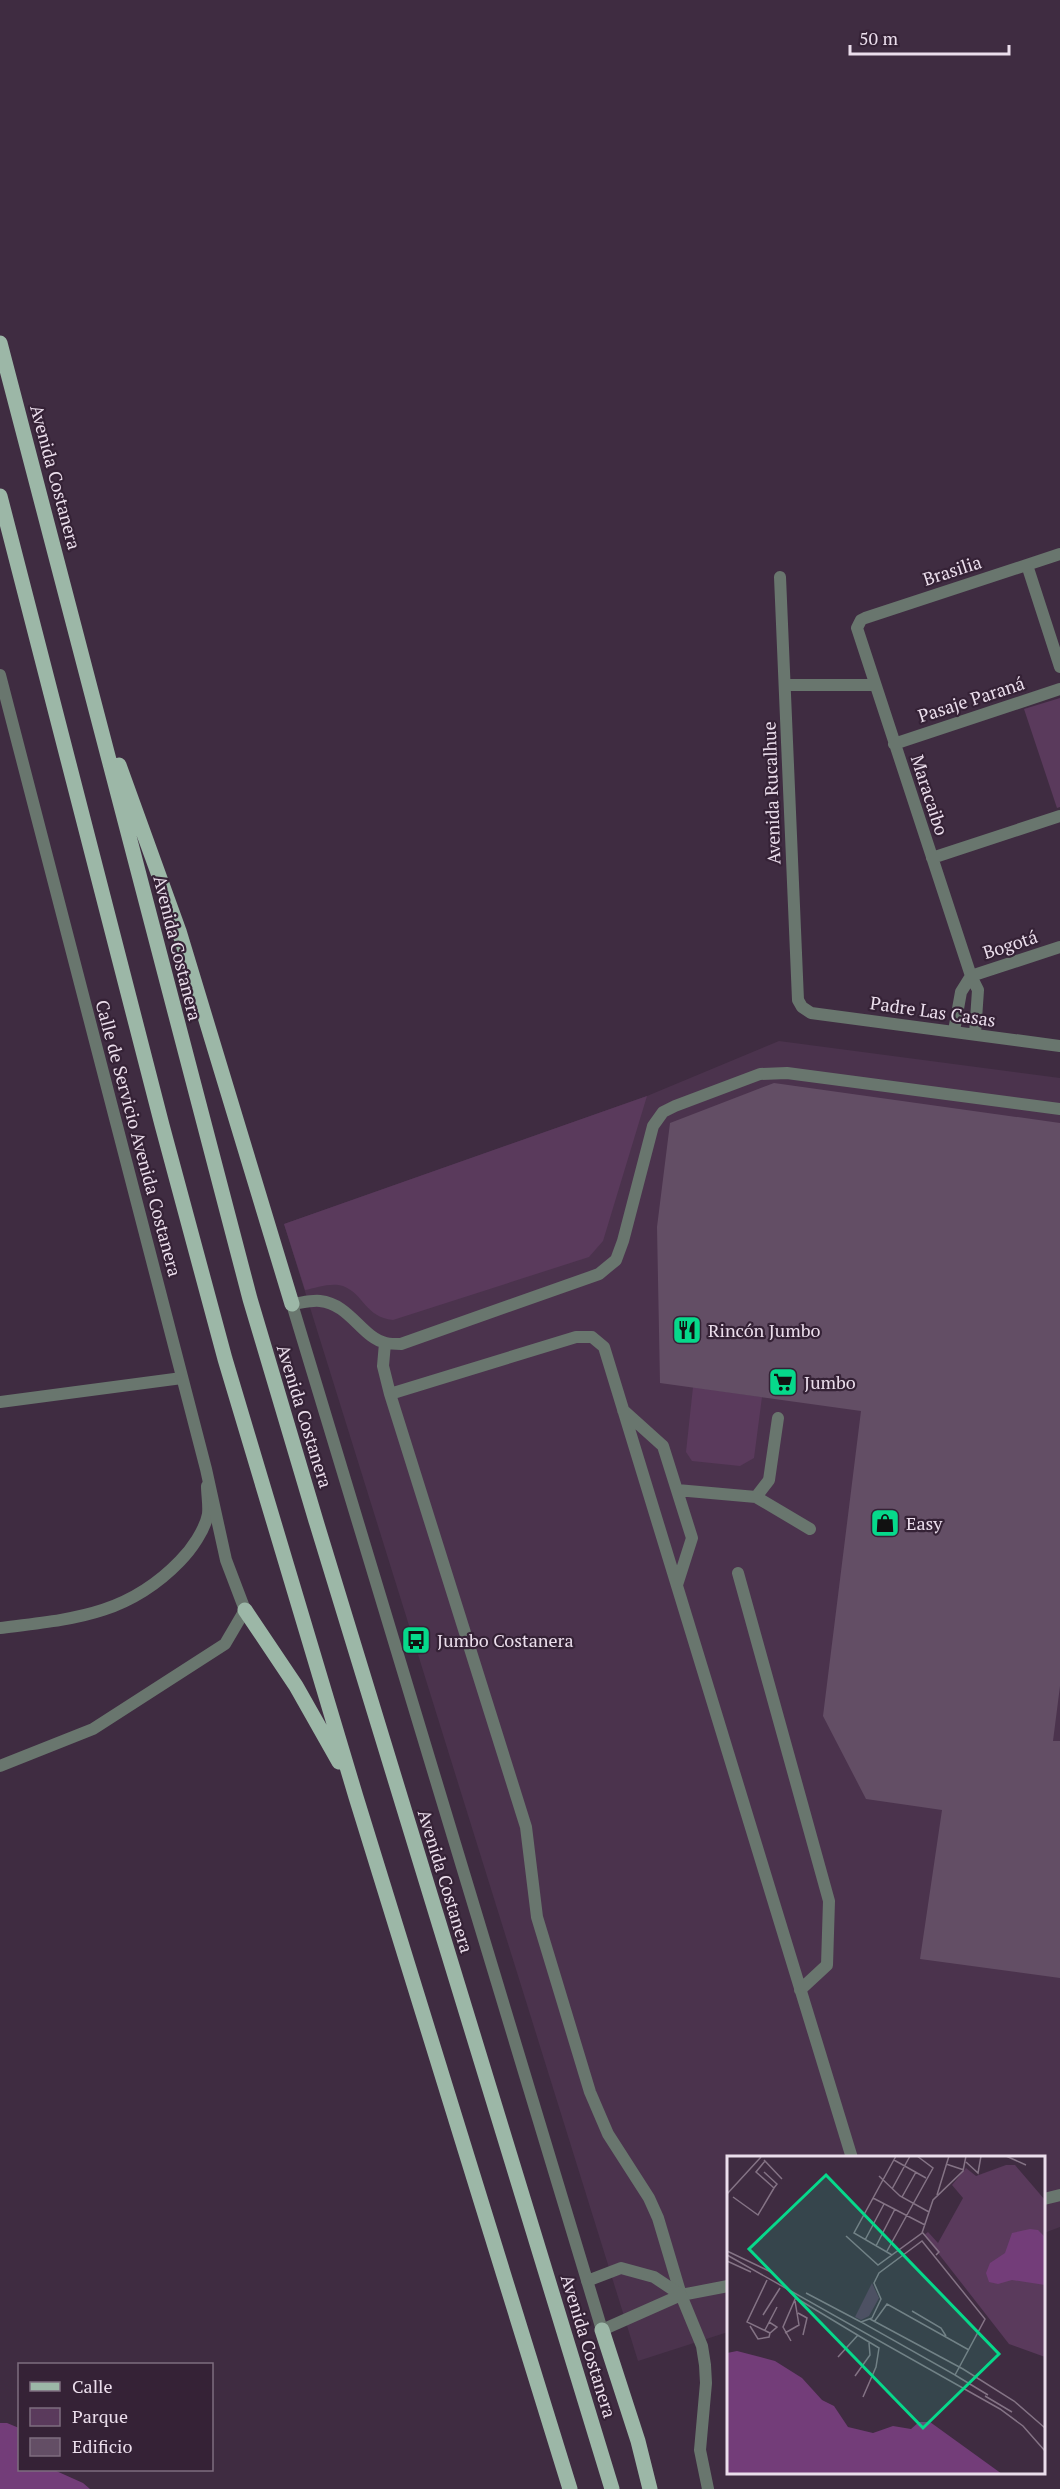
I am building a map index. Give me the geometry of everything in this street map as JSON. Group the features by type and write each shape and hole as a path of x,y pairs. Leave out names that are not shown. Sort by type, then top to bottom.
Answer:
{"main road":[{"name":"Avenida Costanera","path":"0,343 97,709 217,1179 282,1411 612,2489"},
{"path":"0,496 196,1253 258,1472 570,2489"},
{"path":"97,709 131,794 179,931 292,1305"},
{"path":"244,1610 315,1718 356,1797"},
{"path":"602,2331 638,2440 650,2489"}],"street":[{"name":"Brasilia","path":"858,624 865,618 1060,554"},
{"path":"1027,565 1060,667"},
{"name":"Avenida Rucalhue","path":"780,577 798,1000 802,1007"},
{"name":"Maracaibo","path":"858,624 858,633 894,744 971,976 978,990 975,1034"},
{"name":"Calle de Servicio Avenida Costanera","path":"0,675 206,1469 226,1560 244,1610"},
{"path":"785,685 875,685"},
{"name":"Pasaje Paraná","path":"894,744 1060,689"},
{"path":"932,858 1060,816"},
{"name":"Bogotá","path":"971,976 1060,947"},
{"path":"954,1031 961,992 971,976"},
{"name":"Padre Las Casas","path":"802,1007 812,1013 1060,1046"},
{"path":"727,2286 681,2295 602,2331 292,1305 318,1300 333,1304 351,1315 369,1333 384,1343 401,1344 599,1274 616,1260 653,1126 663,1112 760,1074 787,1072 1060,1109"},
{"path":"390,1394 576,1336 592,1337 604,1347 852,2156"},
{"path":"384,1343 383,1366 390,1394 526,1827 537,1917 590,2092 608,2134 653,2208 681,2295 702,2346 706,2384 700,2450 708,2489"},
{"path":"0,1402 182,1378"},
{"path":"622,1409 663,1446 677,1490 692,1538 677,1585"},
{"path":"756,1497 769,1480 778,1418"},
{"path":"0,1628 74,1618 128,1602 165,1576 191,1550 208,1515 206,1469"},
{"path":"677,1490 756,1497 810,1529"},
{"path":"738,1573 829,1901 827,1965 801,1990"},
{"path":"0,1766 93,1729 112,1717 225,1644 244,1610"},
{"path":"1045,2199 1060,2194"},
{"path":"587,2281 621,2268 654,2277 681,2295"}],"shaded area":[{"path":"779,1041 1060,1078 1060,2227 1045,2233 1045,2156 727,2156 727,2332 638,2361 284,1224 647,1096"},
{"path":"0,2423 7,2423 18,2428 18,2471 56,2471 83,2483 90,2489 0,2489"}],"green space":[{"path":"1060,698 1060,807 1057,808 1024,709"},
{"path":"647,1096 603,1241 589,1257 393,1320 376,1315 356,1294 343,1286 329,1285 305,1290 284,1224"},
{"path":"693,1387 762,1397 754,1458 740,1466 692,1461 686,1452"}],"building":[{"path":"774,1083 1060,1123 1060,1686 1053,1741 1060,1741 1060,1978 920,1959 942,1810 866,1799 823,1716 861,1411 660,1383 657,1227 670,1123"}],"place":[{"name":"Rincón Jumbo","path":"687,1330"},
{"name":"Jumbo","path":"783,1382"},
{"name":"Easy","path":"885,1523"},
{"name":"Jumbo Costanera","path":"416,1640"}]}
